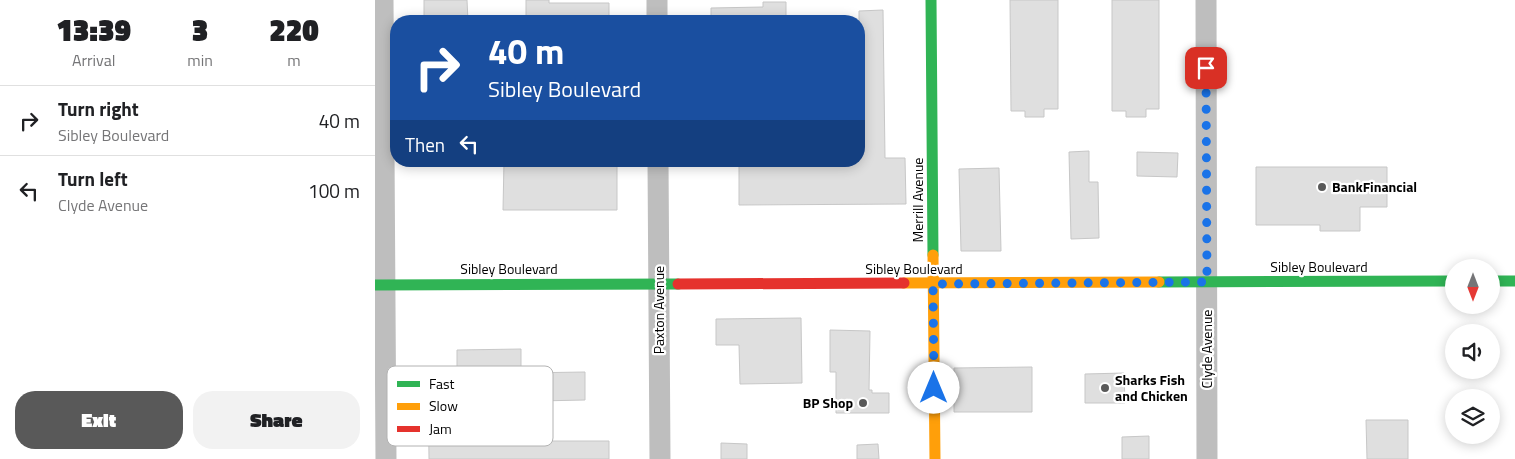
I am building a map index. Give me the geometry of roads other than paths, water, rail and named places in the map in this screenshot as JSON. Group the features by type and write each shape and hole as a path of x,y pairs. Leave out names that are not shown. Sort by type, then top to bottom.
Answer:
{"main road":[{"name":"Merrill Avenue","path":"931,0 935,459"},
{"name":"Sibley Boulevard","path":"380,284 933,284 1445,281"},
{"path":"1500,281 1515,281"}],"street":[{"path":"383,0 380,284 386,459"},
{"path":"657,0 657,15"},
{"name":"Clyde Avenue","path":"1206,0 1207,459"},
{"name":"Paxton Avenue","path":"658,167 660,459"}],"place":[{"name":"BankFinancial","path":"1322,187"},
{"name":"Sharks Fish and Chicken","path":"1105,388"},
{"name":"BP Shop","path":"863,403"}]}
